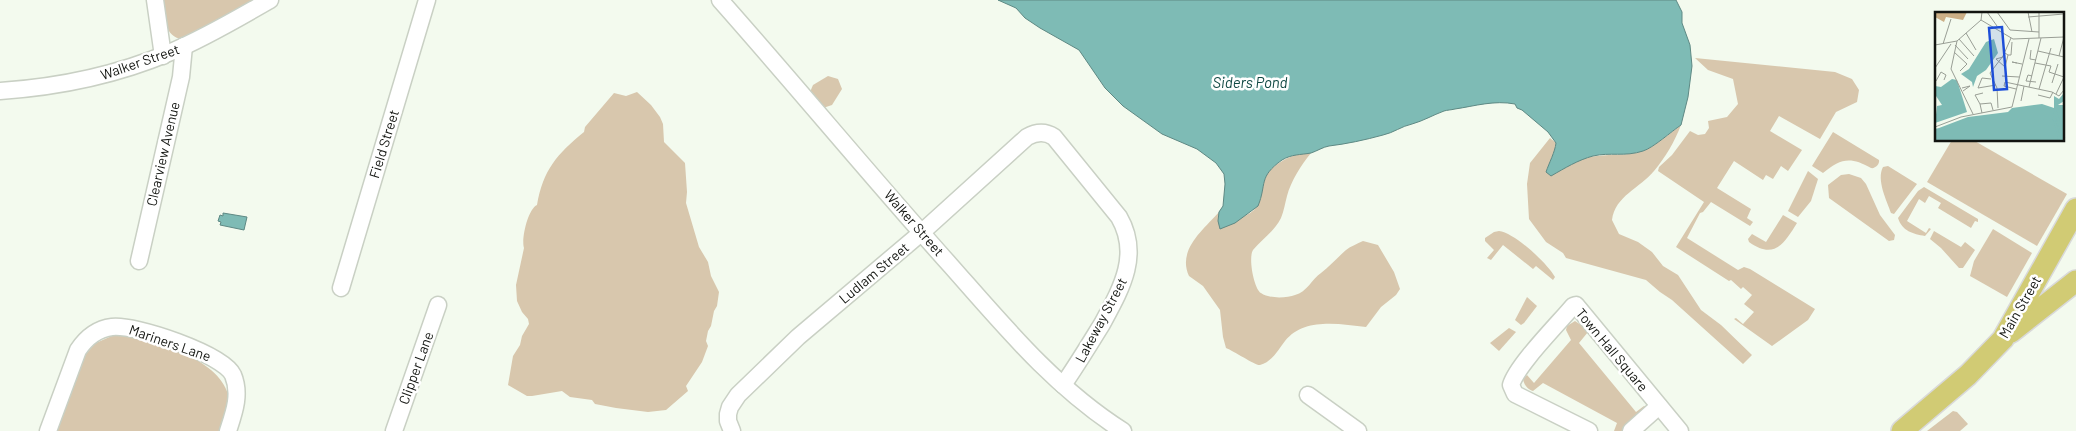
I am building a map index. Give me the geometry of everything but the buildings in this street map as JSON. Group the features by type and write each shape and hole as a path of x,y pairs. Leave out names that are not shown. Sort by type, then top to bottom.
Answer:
{"main road":[{"name":"Main Street","path":"1902,431 1968,375 2003,339 2076,209"},
{"path":"2038,276 2050,277 2076,271"},
{"path":"2003,339 2076,281"}],"street":[{"path":"155,0 163,56"},
{"name":"Walker Street","path":"0,91 76,82 128,69 184,46 270,0"},
{"name":"Field Street","path":"341,288 427,0"},
{"name":"Walker Street","path":"720,0 921,233 1030,354 1080,400 1123,431"},
{"name":"Clearview Avenue","path":"139,261 181,77 184,46"},
{"name":"Ludlam Street","path":"732,431 728,421 728,414 738,395 798,337 921,233 1027,138 1035,133 1043,133"},
{"name":"Lakeway Street","path":"1043,133 1054,138 1119,217 1125,227 1129,247 1125,278 1117,296 1080,362 1062,385"},
{"name":"Clipper Lane","path":"394,431 438,305"},
{"name":"Town Hall Square","path":"1589,431 1516,394 1511,384 1525,362 1573,306 1578,306 1680,431"},
{"name":"Mariners Lane","path":"48,431 78,350 84,342 104,328 121,326 140,330 204,352 230,369 236,385 237,395 228,431"},
{"path":"1308,395 1358,431"},
{"path":"1631,431 1659,406"}],"shaded area":[{"path":"161,0 258,0 183,39 172,35 168,30"},
{"path":"1695,58 1835,72 1852,79 1859,90 1857,102 1836,112 1820,139 1779,116 1770,131 1802,150 1788,171 1781,166 1773,179 1766,175 1763,180 1734,161 1717,188 1751,209 1747,218 1753,222 1750,226 1711,202 1700,213 1687,238 1738,270 1744,267 1750,269 1815,309 1808,320 1772,346 1734,319 1736,318 1743,324 1754,312 1744,304 1752,295 1743,287 1741,289 1731,280 1729,281 1676,247 1704,202 1658,171 1659,167 1672,155 1690,131 1698,135 1705,134 1709,128 1708,121 1727,117 1738,104 1733,79 1708,70"},
{"path":"828,76 838,79 842,89 832,105 823,108 810,92 813,85"},
{"path":"637,92 651,105 660,117 663,124 664,142 685,163 686,203 699,247 708,262 711,276 719,292 717,306 708,331 706,341 708,346 702,362 686,386 688,391 666,410 648,412 616,408 595,404 592,400 570,397 562,391 527,396 508,385 513,356 529,324 517,301 516,285 528,218 537,205 547,172 559,156 584,132 585,127 614,93 626,96"},
{"path":"1681,125 1662,161 1648,177 1623,198 1614,212 1612,220 1619,234 1638,242 1652,252 1663,266 1678,275 1701,310 1721,325 1752,355 1743,364 1672,300 1646,280 1566,258 1563,253 1546,242 1529,219 1527,184 1530,163 1550,138 1556,143 1550,164 1551,175 1585,158 1643,151"},
{"path":"1833,132 1879,160 1878,165 1871,168 1857,162 1845,161 1840,162 1823,173 1812,166"},
{"path":"1951,141 1975,141 2067,194 2037,246 1927,182"},
{"path":"1302,153 1311,153 1291,185 1281,218 1253,250 1251,260 1258,290 1264,295 1273,297 1287,297 1299,293 1346,250 1363,241 1378,245 1394,272 1400,289 1396,295 1381,307 1366,327 1323,324 1302,328 1293,333 1268,361 1258,365 1226,348 1220,310 1203,286 1189,276 1186,258 1199,233 1219,212 1218,221 1237,218 1250,213 1257,207 1263,181 1269,171 1285,159"},
{"path":"1888,166 1917,184 1894,214 1891,213 1881,184 1881,172 1883,167"},
{"path":"1808,171 1818,179 1811,201 1798,217 1788,211"},
{"path":"1849,174 1861,178 1866,184 1880,215 1895,235 1894,240 1889,241 1829,198 1828,185 1841,175"},
{"path":"1924,187 1978,219 1978,222 1975,221 1971,228 1938,208 1941,203 1929,196 1925,203 1919,199 1907,221 1926,233 1929,228 1931,229 1925,236 1908,231 1902,226 1898,218 1918,191"},
{"path":"1783,215 1797,223 1788,237 1778,247 1765,250 1749,242 1748,239 1752,234 1766,242"},
{"path":"1993,229 2032,253 2007,297 1970,276 1974,261"},
{"path":"1499,231 1522,243 1538,257 1555,277 1553,280 1536,266 1533,269 1503,245 1491,260 1487,258 1494,250 1485,241 1485,238"},
{"path":"1934,231 1961,247 1965,242 1975,250 1963,268 1959,268 1930,239"},
{"path":"1527,297 1537,306 1521,325 1515,320"},
{"path":"1575,321 1587,329 1588,332 1579,343 1636,412 1644,406 1646,407 1622,431 1614,431 1617,423 1543,383 1533,391 1524,383 1523,379 1527,375 1534,383 1571,340 1566,330 1567,326"},
{"path":"1509,328 1516,332 1499,351 1490,343"},
{"path":"114,335 144,339 162,344 197,360 211,370 222,381 229,399 222,431 56,431 82,358 96,343"},
{"path":"1953,411 1957,412 1968,424 1960,431 1927,431"}],"water":[{"name":"Siders Pond","path":"998,0 1676,0 1682,12 1682,23 1690,45 1692,66 1688,97 1681,125 1643,151 1630,154 1593,156 1551,176 1546,172 1556,143 1548,132 1517,108 1515,104 1492,103 1446,110 1387,134 1327,147 1282,160 1266,176 1258,206 1235,223 1220,229 1218,221 1219,212 1223,206 1225,184 1224,174 1216,163 1197,149 1162,134 1123,106 1105,88 1079,50 1025,18 1016,8"},
{"path":"223,213 247,217 244,230 220,225 221,222 218,221 220,215 223,216"}]}
